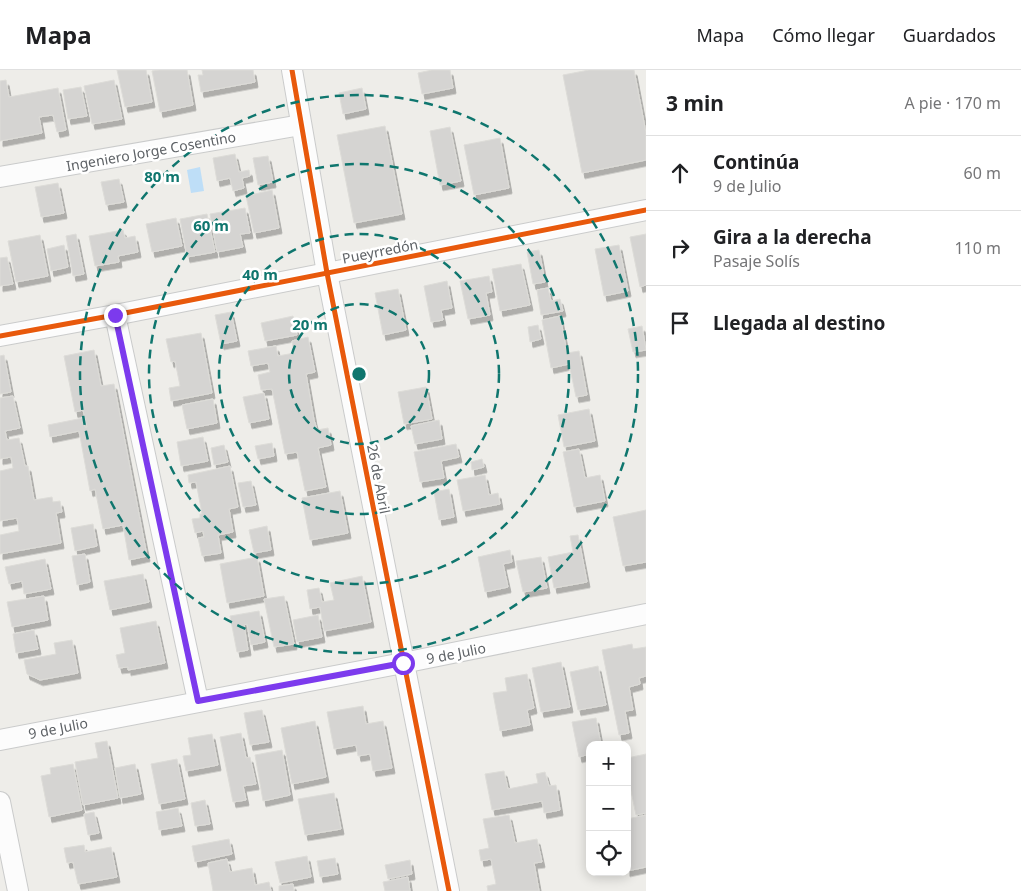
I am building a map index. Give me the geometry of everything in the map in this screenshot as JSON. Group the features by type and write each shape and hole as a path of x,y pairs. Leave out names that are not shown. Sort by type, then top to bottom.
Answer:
{"street":[{"name":"26 de Abril","path":"292,70 327,273 449,891"},
{"name":"Ingeniero Jorge Cosentino","path":"0,177 302,125"},
{"name":"Pueyrredón","path":"0,336 646,210"},
{"path":"115,315 198,701"},
{"name":"9 de Julio","path":"0,740 403,663 646,614"},
{"path":"0,802 18,891"}],"water":[{"path":"200,167 204,191 191,193 187,170"}],"building":[{"path":"117,70 146,70 152,102 125,107"},
{"path":"187,70 193,105 160,112 152,71"},
{"path":"202,70 253,70 255,82 201,92 198,75 203,75"},
{"path":"432,70 450,70 453,88 422,94 418,73"},
{"path":"589,70 634,70 646,133 646,160 582,173 563,75"},
{"path":"6,80 9,97 58,88 66,130 57,132 53,115 39,117 42,133 0,141 0,81"},
{"path":"114,80 122,119 92,124 84,86"},
{"path":"81,87 87,116 68,119 63,90"},
{"path":"362,88 366,109 343,114 339,93"},
{"path":"385,126 402,214 354,223 337,135"},
{"path":"450,127 461,181 440,185 430,131"},
{"path":"500,138 509,188 474,195 464,145"},
{"path":"235,154 239,172 249,170 250,176 242,178 244,188 233,191 230,178 217,181 213,158"},
{"path":"268,156 273,182 258,185 253,158"},
{"path":"119,179 124,202 106,205 101,182"},
{"path":"58,183 64,213 41,217 35,187"},
{"path":"272,190 279,228 254,233 246,196"},
{"path":"245,208 250,233 240,234 243,247 217,252 210,214"},
{"path":"207,214 215,252 187,257 180,219"},
{"path":"176,218 182,246 152,252 146,224"},
{"path":"123,230 125,238 135,236 138,252 118,256 119,262 95,266 89,236"},
{"path":"76,234 84,274 73,276 66,236"},
{"path":"646,234 646,285 640,287 630,237"},
{"path":"40,235 48,276 16,282 8,241"},
{"path":"64,245 68,267 51,271 47,249"},
{"path":"619,245 628,291 604,296 595,249"},
{"path":"539,250 545,282 533,284 527,252"},
{"path":"7,257 13,284 0,286 0,258"},
{"path":"521,264 530,305 500,311 492,269"},
{"path":"489,276 492,292 486,293 490,315 468,319 460,281"},
{"path":"447,281 452,308 441,310 443,320 431,322 424,286"},
{"path":"548,288 551,301 560,299 563,311 541,315 537,290"},
{"path":"398,289 406,330 383,335 375,293"},
{"path":"231,312 237,341 221,344 215,315"},
{"path":"293,316 297,335 265,341 261,323"},
{"path":"560,316 567,353 579,351 587,395 576,397 569,364 551,368 542,320"},
{"path":"538,325 541,339 530,342 528,327"},
{"path":"642,326 646,350 633,352 628,329"},
{"path":"201,333 212,393 171,401 169,388 180,386 175,361 171,362 166,339"},
{"path":"308,337 315,372 306,374 314,420 317,430 328,428 331,445 318,448 326,487 305,491 297,452 285,454 272,389 261,390 258,375 270,372 268,363 251,366 248,351 276,346 278,356 294,353 292,341"},
{"path":"94,350 101,386 114,384 147,556 129,560 123,525 103,529 95,489 90,491 79,431 50,437 48,425 83,418 85,427 87,427 83,410 75,412 64,356"},
{"path":"4,355 11,392 0,394 0,356"},
{"path":"426,387 432,419 404,424 398,392"},
{"path":"264,393 269,419 249,423 243,397"},
{"path":"13,396 20,428 5,431 7,440 19,438 25,466 28,466 34,500 52,497 53,502 60,501 62,512 56,513 61,543 0,554 0,535 19,531 17,518 0,521 0,471 13,468 11,457 0,459 0,398"},
{"path":"213,399 217,423 187,429 182,405"},
{"path":"589,409 595,441 564,447 558,415"},
{"path":"439,420 442,439 415,444 411,426"},
{"path":"203,437 208,461 181,466 177,442"},
{"path":"272,443 274,456 258,459 255,446"},
{"path":"456,444 459,457 441,461 444,478 420,482 414,452"},
{"path":"224,445 228,462 214,465 211,448"},
{"path":"579,449 585,478 600,475 605,501 574,507 563,452"},
{"path":"482,459 484,467 472,470 471,462"},
{"path":"230,466 238,507 229,509 233,532 218,535 221,553 202,556 198,538 204,537 203,531 195,533 192,519 200,518 200,514 202,514 196,482 189,483 188,475"},
{"path":"485,475 489,495 498,493 500,504 463,511 457,480"},
{"path":"251,481 256,505 243,507 238,483"},
{"path":"449,489 454,517 439,520 434,492"},
{"path":"340,491 348,533 310,540 302,498"},
{"path":"646,510 646,562 623,566 613,517"},
{"path":"93,524 97,546 75,551 71,528"},
{"path":"267,526 271,550 254,553 249,530"},
{"path":"578,535 587,582 554,588 548,557 573,552 570,536"},
{"path":"510,550 512,562 503,564 508,587 485,592 478,557"},
{"path":"85,554 90,582 77,585 72,556"},
{"path":"257,557 264,596 227,603 220,564"},
{"path":"541,557 547,588 523,592 516,561"},
{"path":"45,559 51,589 24,594 22,581 9,584 5,567"},
{"path":"143,574 149,602 110,610 104,581"},
{"path":"362,576 371,622 324,631 320,607 310,609 307,590 319,588 322,602 334,600 330,583"},
{"path":"44,596 48,620 12,627 7,602"},
{"path":"284,596 294,644 274,647 264,599"},
{"path":"259,611 265,642 251,645 247,624 244,625 248,650 237,652 230,616"},
{"path":"318,615 322,637 297,642 293,620"},
{"path":"156,621 165,663 128,670 128,667 119,668 116,655 125,653 120,628"},
{"path":"34,630 38,649 16,653 13,634"},
{"path":"72,640 78,673 40,680 27,674 24,660 56,654 54,643"},
{"path":"632,644 633,649 646,647 646,676 639,678 640,684 629,687 633,710 625,711 629,733 619,735 602,650"},
{"path":"561,662 570,707 541,712 532,668"},
{"path":"598,666 606,705 578,710 570,672"},
{"path":"527,674 534,708 527,710 530,725 500,731 493,693 507,691 505,678"},
{"path":"363,706 366,724 383,721 392,768 373,771 370,754 358,756 356,745 334,749 327,712"},
{"path":"262,710 269,742 250,745 244,713"},
{"path":"596,718 600,741 586,741 586,755 579,757 572,722"},
{"path":"315,721 326,777 292,784 281,728"},
{"path":"241,733 246,758 250,757 256,784 243,786 246,800 233,802 220,737"},
{"path":"212,734 218,765 186,771 183,756 191,755 188,738"},
{"path":"107,741 118,798 83,805 75,762 98,758 95,743"},
{"path":"282,750 290,795 263,801 255,755"},
{"path":"646,754 646,813 636,815 631,791 631,757"},
{"path":"177,759 185,799 159,804 151,764"},
{"path":"73,764 82,810 49,817 41,776 51,774 50,768"},
{"path":"135,764 141,794 120,798 115,768"},
{"path":"504,771 508,789 538,783 536,774 545,772 549,786 556,785 560,810 544,813 542,801 492,810 485,774"},
{"path":"334,793 341,829 305,835 298,799"},
{"path":"205,800 210,824 195,826 191,803"},
{"path":"178,808 182,826 159,830 156,812"},
{"path":"94,812 99,833 88,835 84,814"},
{"path":"509,815 515,843 537,839 542,862 534,863 539,891 488,891 487,886 496,884 491,859 481,861 479,850 489,848 483,819"},
{"path":"646,815 646,867 631,870 631,831 631,818"},
{"path":"229,839 232,854 195,862 192,846"},
{"path":"84,845 85,852 111,847 117,877 78,884 73,862 67,863 64,848"},
{"path":"307,856 311,877 280,883 275,862"},
{"path":"335,858 338,874 320,877 317,861"},
{"path":"227,859 230,872 252,868 255,885 269,882 271,891 213,891 208,863"},
{"path":"410,860 412,874 388,879 385,865"},
{"path":"408,877 410,891 385,891 383,882"},
{"path":"293,884 294,891 279,891 279,886"}],"cycle path":[{"path":"292,70 327,273 449,891"},
{"path":"0,336 646,210"}],"route":[{"path":"115,315 198,701 403,663"}]}
